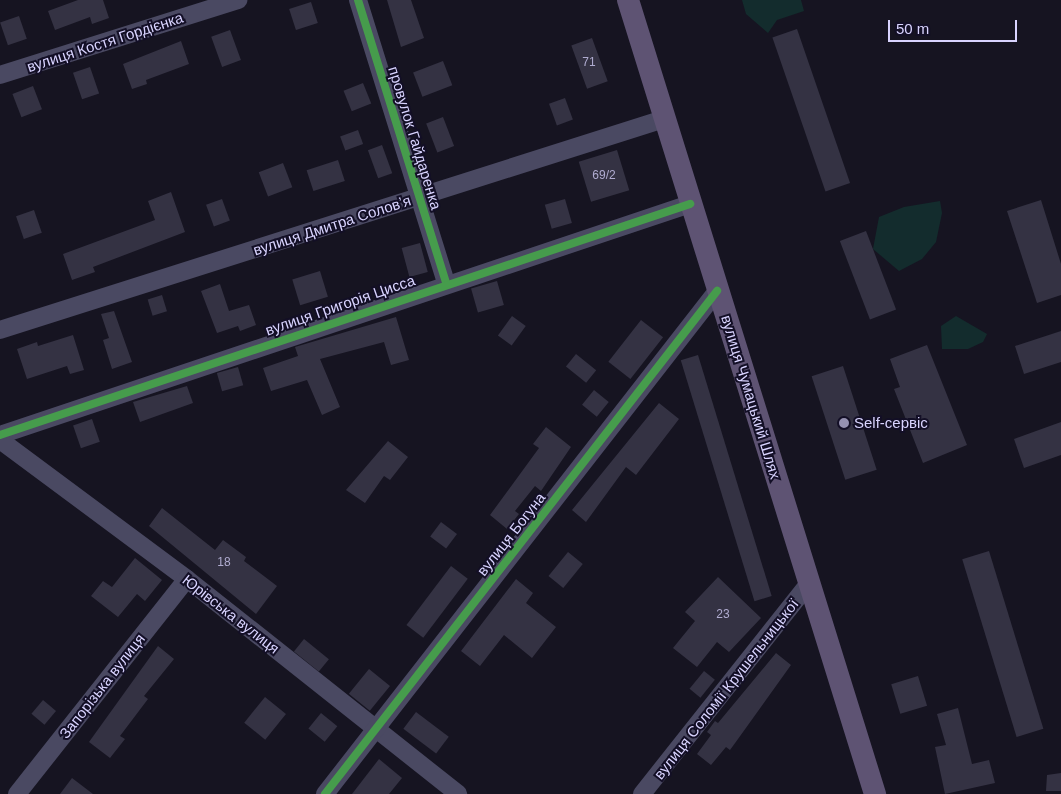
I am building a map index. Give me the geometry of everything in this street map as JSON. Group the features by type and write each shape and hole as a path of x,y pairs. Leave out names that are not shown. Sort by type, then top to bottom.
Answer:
{"main road":[{"name":"вулиця Чумацький Шлях","path":"628,0 875,794"}],"street":[{"name":"вулиця Костя Гордієнка","path":"0,75 238,0"},
{"name":"провулок Гайдаренка","path":"358,0 446,283"},
{"name":"вулиця Дмитра Соловʼя","path":"0,330 664,119"},
{"name":"вулиця Григорія Цисса","path":"0,435 446,283 690,204"},
{"name":"вулиця Богуна","path":"326,794 717,291"},
{"name":"Юрівська вулиця","path":"0,440 187,579 458,794"},
{"name":"Запорізька вулиця","path":"18,794 187,579"},
{"name":"вулиця Соломії Крушельницької","path":"642,794 809,583"}],"green space":[{"path":"742,0 801,0 804,11 777,20 768,33 746,14"},
{"path":"940,201 942,213 936,242 922,259 899,271 873,249 879,217 904,207"},
{"path":"956,316 987,334 983,342 968,349 942,349 941,326"}],"building":[{"path":"78,0 103,0 109,18 92,24 90,17 55,30 48,11"},
{"path":"387,0 411,0 424,38 401,47"},
{"path":"311,2 318,23 296,30 289,9"},
{"path":"19,16 27,39 8,45 0,23"},
{"path":"797,29 850,183 825,192 772,37"},
{"path":"230,30 241,60 222,67 211,37"},
{"path":"592,38 608,81 587,89 571,46"},
{"path":"181,41 189,64 146,80 147,84 132,89 123,64"},
{"path":"443,61 452,85 422,97 413,72"},
{"path":"90,67 99,93 82,99 73,73"},
{"path":"363,83 371,103 352,111 344,91"},
{"path":"33,86 42,109 21,117 12,94"},
{"path":"565,98 573,120 557,125 549,104"},
{"path":"443,117 454,146 437,152 426,123"},
{"path":"358,130 363,144 345,151 340,136"},
{"path":"382,145 392,173 378,178 368,150"},
{"path":"617,150 629,190 591,202 579,162"},
{"path":"338,160 345,181 313,191 307,170"},
{"path":"283,163 292,187 268,197 259,172"},
{"path":"171,192 185,232 93,267 95,272 72,280 63,254 155,220 148,201"},
{"path":"222,199 230,221 214,226 206,205"},
{"path":"565,199 572,223 552,229 545,205"},
{"path":"1041,200 1061,264 1061,295 1037,303 1007,211"},
{"path":"34,210 42,233 24,239 16,216"},
{"path":"866,231 896,309 870,319 840,241"},
{"path":"420,243 428,272 409,277 402,248"},
{"path":"320,271 328,297 300,305 292,279"},
{"path":"497,281 504,305 478,312 471,288"},
{"path":"220,284 229,311 249,305 256,325 240,331 238,326 217,333 201,291"},
{"path":"162,295 167,311 153,316 148,299"},
{"path":"114,311 132,362 112,369 103,340 109,338 101,314"},
{"path":"512,316 526,326 512,345 498,335"},
{"path":"396,317 409,360 391,365 384,342 320,359 340,407 322,415 307,380 271,391 263,368 298,356 295,347"},
{"path":"641,320 663,337 630,379 608,362"},
{"path":"1061,331 1061,362 1024,374 1015,346"},
{"path":"73,335 84,370 70,374 67,366 27,379 17,349 37,342 38,346"},
{"path":"927,345 967,445 923,463 894,389 900,387 890,359"},
{"path":"576,354 596,370 586,383 566,366"},
{"path":"698,355 772,596 754,601 681,360"},
{"name":"Self-сервіс","path":"843,366 877,470 845,480 812,376"},
{"path":"238,367 243,385 222,391 217,373"},
{"path":"187,386 193,403 140,422 133,402"},
{"path":"594,390 609,402 597,417 582,405"},
{"path":"659,403 679,419 636,475 626,467 586,522 572,510"},
{"path":"92,419 100,442 81,448 73,426"},
{"path":"1061,422 1061,455 1024,468 1014,439"},
{"path":"546,427 571,447 541,491 535,486 515,511 519,514 507,529 490,515 539,448 533,444"},
{"path":"388,441 408,457 390,480 384,476 365,503 346,490"},
{"path":"162,508 215,550 223,540 246,557 244,561 277,586 256,614 149,526"},
{"path":"441,522 457,534 446,548 430,536"},
{"path":"989,551 1043,729 1017,737 962,559"},
{"path":"568,552 583,564 563,588 548,576"},
{"path":"135,558 162,580 145,601 137,594 118,617 91,596 103,581 112,587"},
{"path":"451,566 468,579 423,638 406,625"},
{"path":"718,577 761,618 729,652 717,642 697,667 673,648 695,621 685,612"},
{"path":"516,579 533,593 526,603 556,627 532,658 504,635 480,666 461,651"},
{"path":"304,639 329,659 319,672 294,651"},
{"path":"158,646 174,659 144,696 148,699 120,736 125,739 110,758 89,742"},
{"path":"776,653 791,665 730,750 726,747 711,765 697,754 711,735 707,732 715,721 718,723"},
{"path":"369,669 390,686 370,711 349,694"},
{"path":"704,671 715,680 700,698 690,689"},
{"path":"918,676 927,706 900,714 891,684"},
{"path":"265,697 286,714 265,740 244,723"},
{"path":"43,700 56,711 44,725 31,714"},
{"path":"958,708 972,764 989,760 995,783 945,794 935,747 946,745 937,714"},
{"path":"416,712 449,737 436,753 403,729"},
{"path":"321,713 337,726 325,742 308,729"},
{"path":"379,759 402,778 389,794 352,794"},
{"path":"1061,773 1061,791 1046,791 1047,775"},
{"path":"72,778 93,794 60,794"}],"cycle path":[{"path":"358,0 446,283"},
{"path":"0,435 690,204"},
{"path":"325,794 717,291"}],"place":[{"name":"Self-сервіс","path":"844,423"}]}
